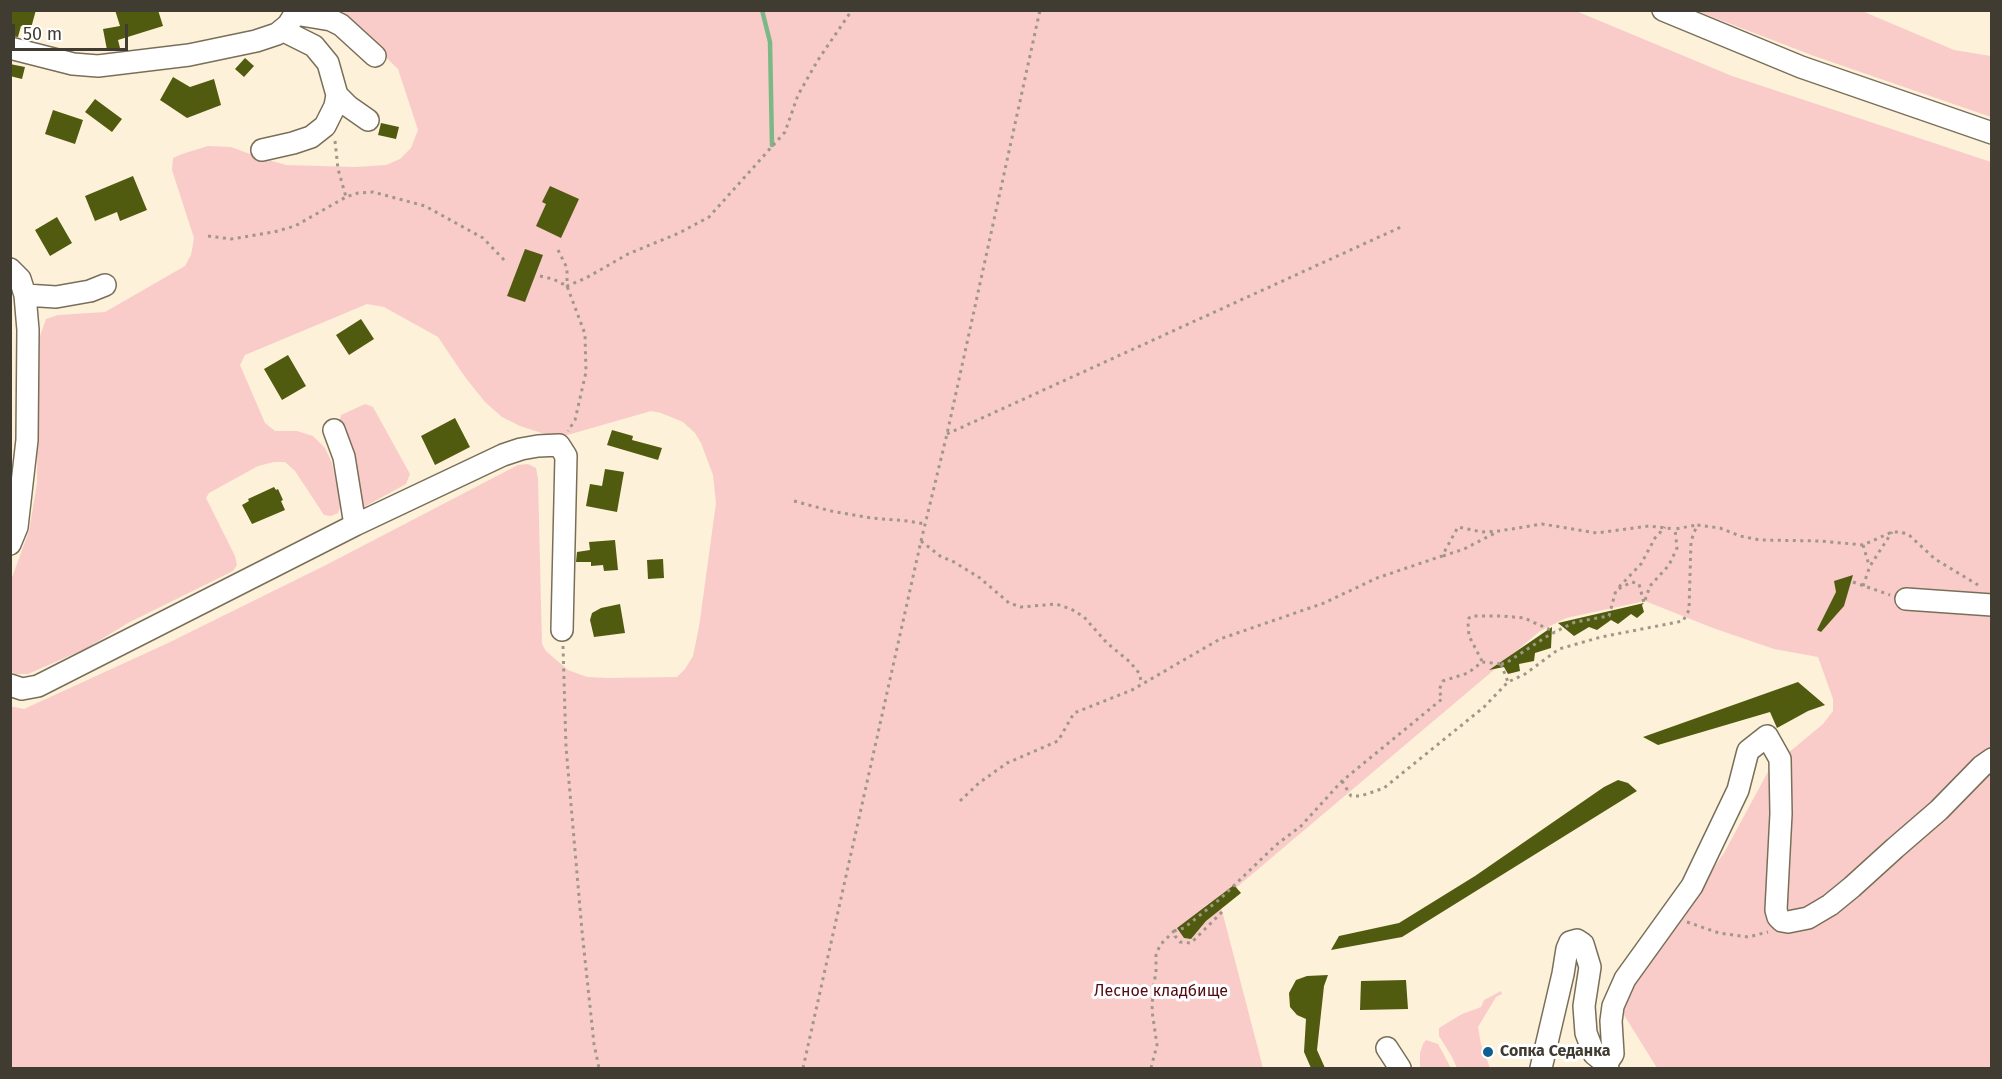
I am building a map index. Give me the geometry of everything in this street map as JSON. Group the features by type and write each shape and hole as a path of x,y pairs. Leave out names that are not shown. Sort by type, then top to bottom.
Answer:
{"street":[{"path":"1663,10 1801,67 1992,134"},
{"path":"290,18 331,20 343,27 375,56"},
{"path":"10,48 73,64 98,66 189,56 256,41 277,34 290,18"},
{"path":"290,18 328,63 337,95 368,120"},
{"path":"322,56 339,37 343,27"},
{"path":"262,150 311,137 325,126 337,95"},
{"path":"10,269 20,279 25,295 28,330 27,440 17,478 17,527 10,544"},
{"path":"25,295 56,297 90,291 105,285"},
{"path":"334,430 344,457 355,525"},
{"path":"10,685 22,689 38,686 355,525 503,455 521,449 559,445 566,456 562,630"},
{"path":"1906,599 1988,597"},
{"path":"1541,1068 1567,949 1570,942 1578,940 1583,944 1590,967 1584,1006 1586,1033 1594,1054 1606,1065 1610,1060 1613,1054 1611,1021 1613,1006 1619,991 1637,960 1692,886 1738,790 1748,751 1767,736 1780,759 1782,916 1808,918 1830,905 1939,810 1982,766 1992,759"},
{"path":"1387,1048 1400,1068"}],"path":[{"path":"540,276 567,286 628,254 679,233 709,217 785,132 798,95 818,60 852,10"},
{"path":"803,1068 924,525 947,434 1040,10"},
{"path":"335,140 338,169 346,197"},
{"path":"208,236 231,239 274,232 296,226 346,197 373,192 425,207 483,238 507,263"},
{"path":"947,434 1401,227"},
{"path":"558,250 567,268 567,286 585,334 585,372 575,420 559,445"},
{"path":"794,501 831,511 924,525"},
{"path":"1442,556 1458,527 1482,532 1542,524 1597,533 1648,526 1675,529 1697,525 1720,528 1740,536 1760,540 1820,541 1863,545 1892,532 1901,532 1909,535 1935,559 1988,597"},
{"path":"1342,781 1351,796 1361,796 1384,788 1484,707 1508,682 1525,674 1558,649 1600,637 1683,621 1689,610 1691,541 1697,525"},
{"path":"1151,1068 1157,1045 1152,1011 1156,955 1160,945 1174,931 1184,928 1220,900 1275,845 1301,826 1342,781 1442,699 1439,690 1443,681 1468,673 1482,662 1506,663 1575,622 1610,616 1616,590 1641,564 1655,538 1665,527"},
{"path":"1616,590 1636,582 1639,584 1644,603 1650,586 1669,565 1677,548 1675,529"},
{"path":"960,801 979,783 1007,763 1058,741 1074,713 1132,690 1220,639 1324,603 1377,578 1464,549 1499,531"},
{"path":"1863,586 1870,566 1892,532"},
{"path":"921,541 940,556 980,578 1009,603 1021,607 1056,604 1084,617 1107,643 1130,662 1139,673 1142,684"},
{"path":"1863,545 1870,566"},
{"path":"1853,582 1906,599"},
{"path":"1482,662 1469,636 1469,618 1472,616 1524,618 1555,632"},
{"path":"562,630 567,759 582,931 594,1044 599,1068"},
{"path":"1501,663 1508,682"},
{"path":"1174,931 1180,942 1191,943 1222,912"},
{"path":"1671,917 1719,933 1748,937 1778,930 1782,916"}],"green space":[{"name":"Лесное кладбище","path":"322,11 1576,11 1732,76 1991,162 1991,1068 1657,1068 1624,1015 1622,1003 1631,985 1724,853 1770,768 1823,724 1833,711 1833,699 1818,657 1774,649 1645,601 1566,618 1540,631 1218,903 1182,909 1220,903 1263,1068 11,1068 10,706 24,709 168,643 326,565 518,465 528,464 536,468 538,479 542,644 546,651 568,670 587,677 607,678 677,677 693,656 716,503 713,475 695,433 683,422 651,411 557,438 520,426 502,417 485,402 438,337 384,307 367,304 245,355 240,365 265,423 275,431 297,431 313,436 325,448 332,463 341,505 338,513 331,516 324,515 295,471 285,462 258,466 209,493 206,498 235,556 237,565 233,571 128,623 87,648 28,674 11,672 11,580 29,531 37,483 38,348 46,319 58,315 105,312 185,266 191,255 194,238 172,170 173,158 208,146 231,147 286,165 355,167 386,165 400,159 411,148 418,130 398,69 364,36"},
{"path":"1697,11 1862,11 1954,50 1991,56 1991,117 1814,56"},
{"path":"365,404 373,407 410,474 406,484 364,507 361,506 340,420 341,415"},
{"path":"1501,991 1502,994 1496,997 1478,1027 1481,1044 1490,1068 1457,1068 1439,1036 1439,1028 1462,1014 1481,1007 1484,1000"},
{"path":"1426,1040 1438,1044 1451,1068 1420,1068 1420,1053"}],"building":[{"path":"10,10 36,10 31,28 21,26 18,37 10,36"},
{"path":"115,10 158,10 163,26 118,40 120,48 107,50 103,29 120,26"},
{"path":"245,58 254,66 244,77 235,69"},
{"path":"10,64 25,67 22,79 10,76"},
{"path":"173,77 190,87 214,79 221,105 187,118 160,100"},
{"path":"95,99 122,119 112,132 85,112"},
{"path":"53,110 83,120 75,144 45,134"},
{"path":"381,123 399,127 396,139 378,135"},
{"path":"133,176 147,210 120,221 117,212 95,221 85,196"},
{"path":"550,186 579,199 561,238 536,226 546,204 542,202"},
{"path":"57,217 72,243 50,256 35,230"},
{"path":"525,249 543,255 525,302 507,296"},
{"path":"361,319 374,339 349,355 336,335"},
{"path":"288,355 306,386 282,400 264,369"},
{"path":"455,418 470,447 435,465 421,436"},
{"path":"612,430 633,436 632,440 662,448 658,460 607,445"},
{"path":"605,469 624,472 617,512 586,506 590,484 602,486"},
{"path":"274,487 278,489 285,510 252,524 242,505 249,501 248,499"},
{"path":"615,540 618,570 604,571 603,565 591,566 591,562 576,562 577,552 590,550 589,542"},
{"path":"663,559 664,578 648,579 647,560"},
{"path":"1853,575 1844,606 1821,632 1817,630 1836,592 1834,581"},
{"path":"1644,603 1642,605 1644,612 1637,618 1631,614 1618,624 1611,620 1597,630 1589,627 1574,636 1558,623"},
{"path":"620,604 625,633 594,637 590,620 592,613 601,608"},
{"path":"1552,627 1551,648 1535,653 1534,661 1519,664 1520,671 1508,674 1504,667 1489,670"},
{"path":"1798,682 1825,705 1808,711 1777,728 1770,712 1658,745 1643,737"},
{"path":"1618,780 1628,783 1637,791 1402,937 1331,950 1339,936 1399,923 1475,876 1604,787"},
{"path":"1234,885 1241,893 1206,921 1191,939 1184,938 1177,928"},
{"path":"1328,975 1324,986 1317,1050 1325,1068 1311,1068 1304,1052 1306,1019 1297,1015 1290,1007 1289,993 1296,980 1307,976"},
{"path":"1406,980 1408,1009 1360,1010 1361,981"}],"waterway":[{"path":"762,10 770,42 772,145"}],"place":[{"name":"Сопка Седанка","path":"1488,1052"}]}
